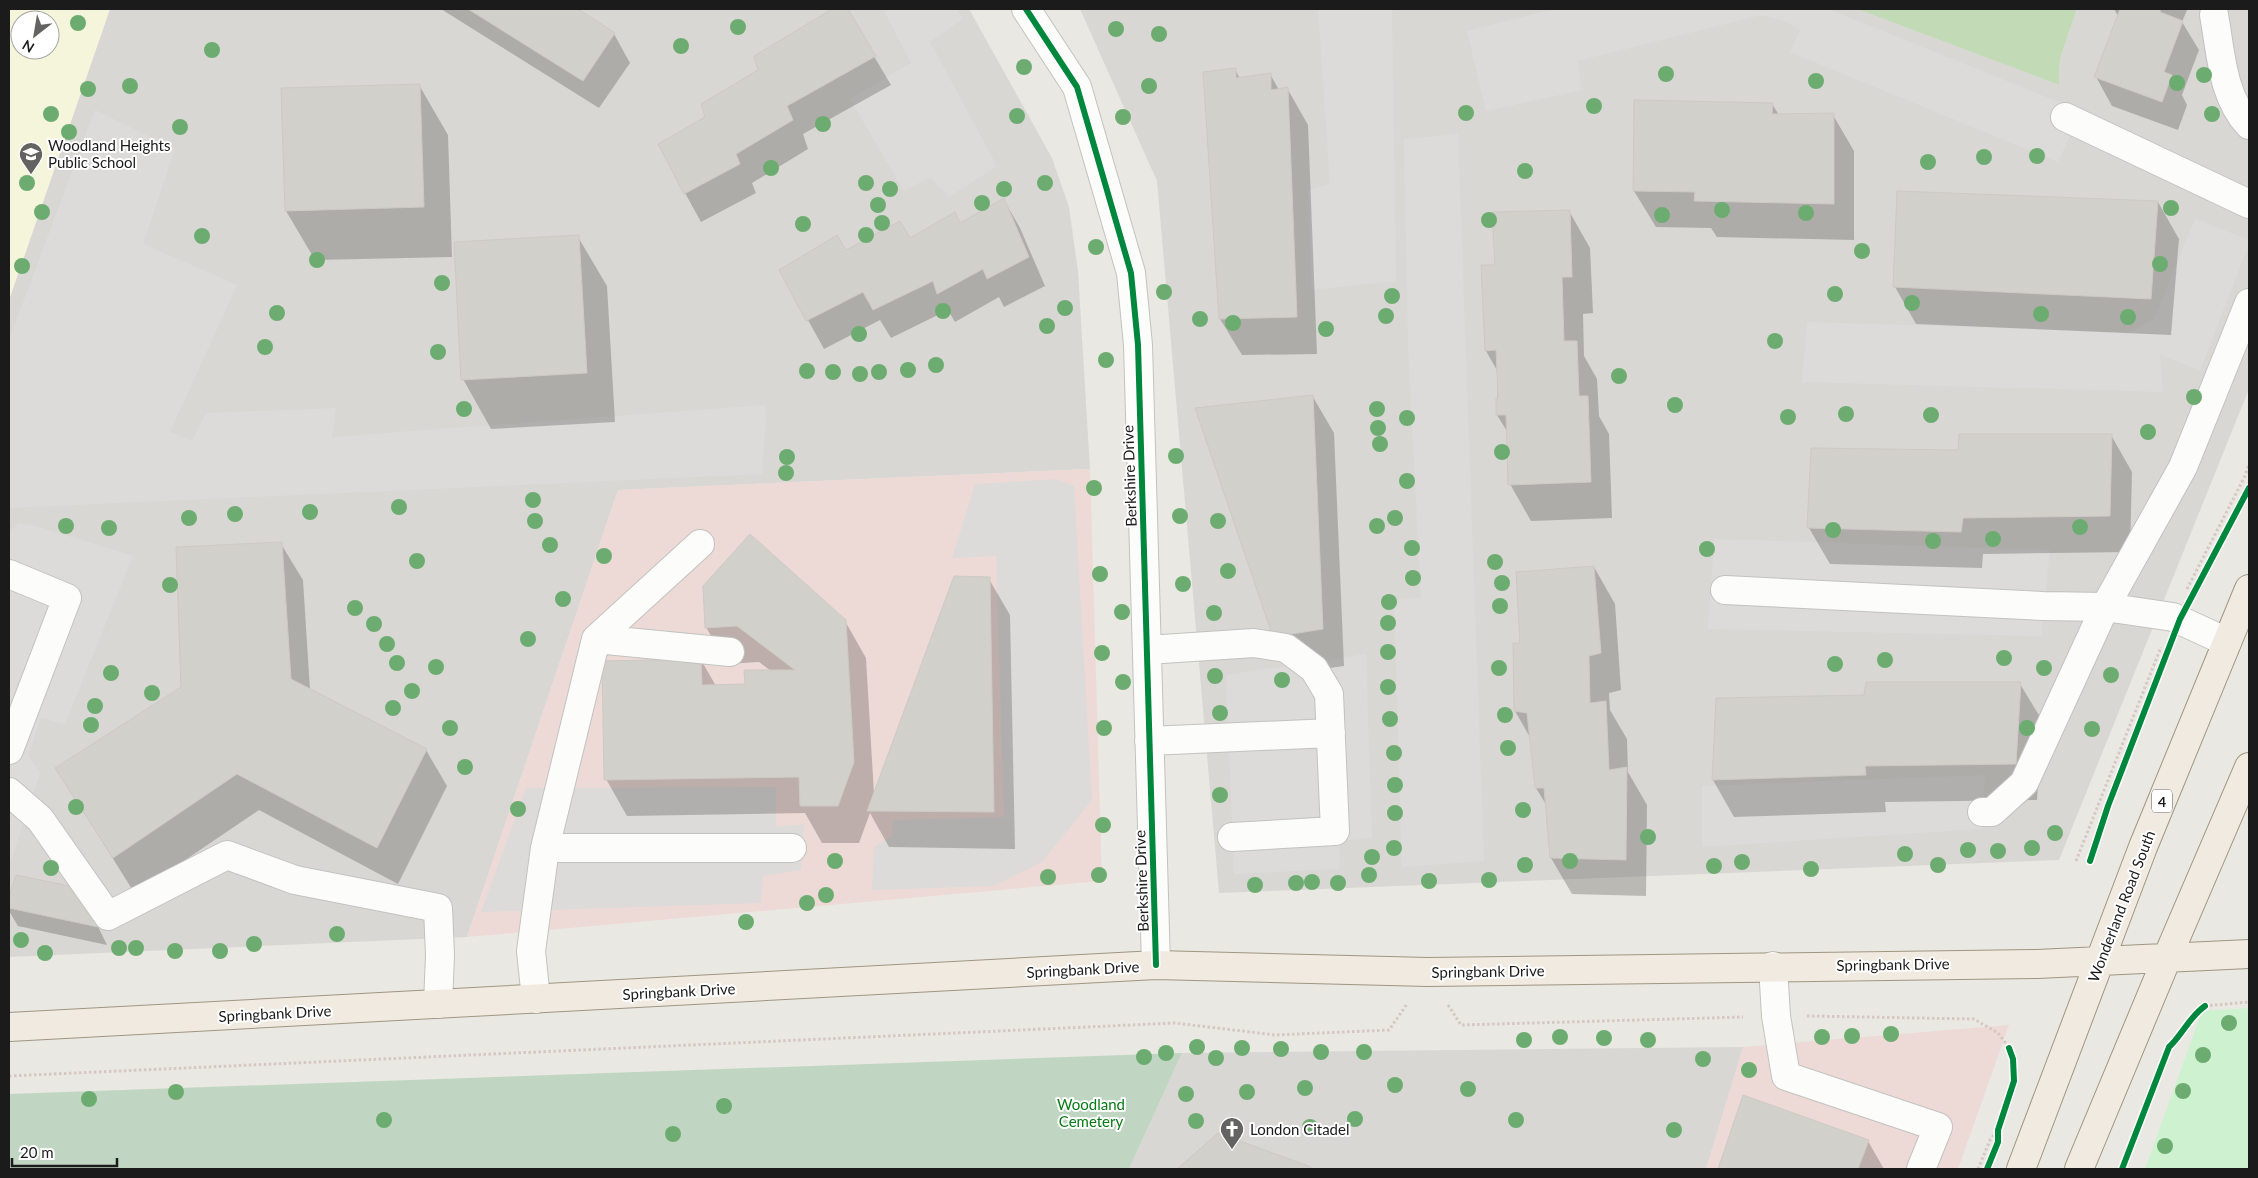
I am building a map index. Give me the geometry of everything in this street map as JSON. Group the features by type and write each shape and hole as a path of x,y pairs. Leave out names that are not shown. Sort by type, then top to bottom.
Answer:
{"main road":[{"name":"Wonderland Road South","path":"2021,1169 2143,847 2249,589"},
{"path":"2080,1169 2167,958 2249,767"},
{"name":"Springbank Drive","path":"9,1028 1156,965 1428,972 2037,964 2249,954"}],"street":[{"name":"Berkshire Drive","path":"1026,9 1077,87 1131,272 1138,345 1156,965"},
{"path":"2214,15 2226,82 2232,100 2241,116 2249,125"},
{"path":"2065,117 2249,204"},
{"path":"1982,812 1992,812 2024,783 2105,608 2183,467 2249,303"},
{"path":"536,999 531,951 545,848 596,639 700,544"},
{"path":"9,574 67,598 9,750"},
{"path":"1725,590 2105,608 2177,618 2227,642"},
{"path":"596,639 730,652"},
{"path":"1147,650 1254,643 1286,648 1314,669 1329,694 1335,831 1232,837"},
{"path":"1149,742 1331,733"},
{"path":"9,792 40,819 108,916 227,855 295,880 438,908 440,954 438,1004"},
{"path":"545,848 792,848"},
{"path":"1773,966 1776,1016 1786,1076 1938,1127 1921,1169"}],"path":[{"path":"2076,861 2177,618 2249,464"},
{"path":"2166,655 2177,618"},
{"path":"9,1076 1175,1023 1275,1035 1389,1030 1428,972 1461,1025 1776,1016 1974,1020 1998,1033 2009,1048 2013,1059"},
{"path":"2203,1007 2249,1002"},
{"path":"1978,1169 1990,1140 1998,1130 2002,1120"},
{"path":"1998,1130 1998,1142"}],"shaded area":[{"name":"Woodland Heights Public School","path":"9,9 110,9 9,300"},
{"path":"110,9 969,9 1052,158 1069,207 1078,271 1090,469 618,490 467,937 9,957 9,300"},
{"path":"883,9 957,9 963,19 930,42 997,166 949,197 930,177 904,191 850,99 911,63"},
{"path":"1080,9 1857,9 2059,85 2060,59 2077,9 2249,9 2249,389 2059,860 1219,893 1157,181"},
{"path":"1318,9 1392,9 1396,281 1311,290 1308,190 1330,184"},
{"path":"1555,9 1828,9 2081,111 2058,162 1790,52 1800,30 1787,22 1761,15 1577,61 1582,90 1486,111 1467,31"},
{"path":"1857,9 2077,9 2060,59 2059,85"},
{"path":"95,110 175,149 143,244 237,285 170,432 192,441 206,413 336,408 332,437 765,405 766,422 762,474 9,508 9,340"},
{"path":"1458,134 1484,861 1402,867 1394,600 1421,598 1408,345 1404,139"},
{"path":"2195,219 2249,240 2249,244 2200,370 2160,355 2163,392 1802,382 1807,322 2130,332 2154,319"},
{"path":"1090,469 1102,881 467,937 618,490"},
{"path":"1057,479 1074,486 1092,800 1042,862 993,886 872,890 874,847 892,836 893,820 1004,817 996,556 952,558 975,484"},
{"path":"18,523 39,527 133,556 65,724 41,718 28,755 40,773 9,866 9,533"},
{"path":"1714,539 2050,550 2041,636 1708,629"},
{"path":"1366,654 1372,838 1340,841 1339,869 1234,874 1226,675"},
{"path":"1985,775 1982,829 1702,847 1702,786"},
{"path":"776,787 776,827 804,824 801,870 763,876 761,903 481,912 526,788"},
{"path":"2009,1025 1958,1169 1706,1169 1743,1047"},
{"path":"1743,1047 1706,1169 1129,1169 1182,1053"}],"green space":[{"path":"2249,1008 2249,1169 2145,1169 2202,1011"},
{"name":"Woodland Cemetery","path":"1182,1053 1129,1169 9,1169 9,1094"}],"building":[{"path":"468,9 578,9 615,33 583,81"},
{"path":"832,9 848,9 876,56 787,106 793,120 736,154 740,164 684,194 658,144 705,117 701,104 758,70 754,56"},
{"path":"2120,9 2161,9 2160,12 2183,21 2164,72 2172,75 2162,102 2094,77"},
{"path":"1236,68 1236,78 1271,73 1271,90 1288,87 1297,317 1219,319 1203,72"},
{"path":"420,84 424,207 285,211 281,88"},
{"path":"1634,100 1773,103 1772,114 1834,113 1834,204 1694,201 1695,192 1633,191"},
{"path":"1897,191 2158,201 2151,299 1893,287"},
{"path":"1004,198 1029,257 987,279 983,269 937,294 933,281 873,310 863,292 806,321 779,270 837,235 846,250 900,221 910,238 955,212 960,223"},
{"path":"1570,210 1572,277 1562,277 1564,341 1577,341 1579,396 1588,396 1591,482 1508,485 1506,415 1496,415 1496,398 1498,398 1496,350 1485,351 1481,265 1495,265 1492,212"},
{"path":"579,235 587,373 461,380 454,242"},
{"path":"1313,395 1323,629 1273,637 1195,408"},
{"path":"1959,434 2112,434 2110,516 1963,518 1961,532 1807,528 1811,448 1958,450"},
{"path":"750,534 846,620 854,762 838,806 800,806 799,777 604,780 602,661 701,659 702,685 745,684 744,670 795,670 737,626 705,628 703,586"},
{"path":"282,542 291,679 427,749 377,848 237,774 113,858 55,768 181,687 176,547"},
{"path":"1594,566 1601,653 1589,656 1590,703 1606,701 1609,770 1627,767 1626,860 1550,858 1544,788 1535,788 1527,713 1514,711 1513,643 1520,643 1516,572"},
{"path":"954,576 990,577 994,812 867,811"},
{"path":"1866,682 2021,682 2016,764 1865,766 1866,775 1712,780 1716,698 1864,695"},
{"path":"16,875 79,888 98,927 9,908 9,897"},
{"path":"1743,1095 1869,1140 1858,1169 1718,1169"},
{"name":"London Citadel","path":"1218,1133 1311,1167 1311,1169 1177,1169"}],"cycle path":[{"path":"1026,9 1077,87 1131,273 1138,345 1156,965"},
{"path":"2090,861 2108,806 2180,619 2249,488"},
{"path":"2122,1169 2169,1047 2199,1010 2205,1006"},
{"path":"1987,1169 1998,1142 1998,1130 2014,1081 2013,1059 2009,1048"}],"place":[{"name":"Woodland Heights Public School","path":"31,175"},
{"name":"London Citadel","path":"1232,1150"}]}
